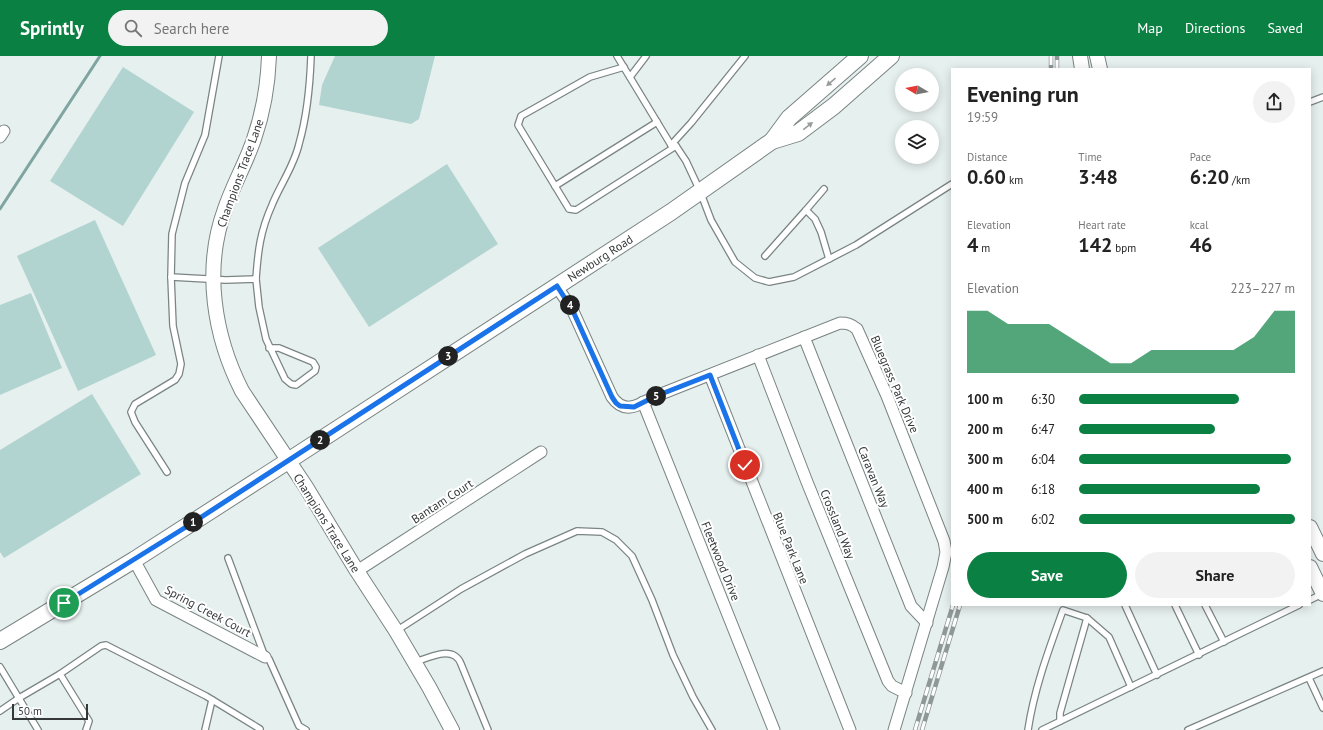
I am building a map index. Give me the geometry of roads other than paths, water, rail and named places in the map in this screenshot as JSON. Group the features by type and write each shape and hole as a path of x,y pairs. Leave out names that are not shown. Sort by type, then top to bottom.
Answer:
{"main road":[{"name":"Newburg Road","path":"0,641 134,560 671,212 772,141 790,118 860,56"},
{"name":"Newburg Road","path":"772,141 798,133 834,106 891,56"}],"street":[{"name":"Champions Trace Lane","path":"269,56 267,88 254,141 230,197 218,236 213,278 214,302 219,329 233,374 253,410 306,487 357,571 396,631 433,693 452,730"},
{"path":"1080,56 1082,68"},
{"path":"1097,56 1100,68"},
{"name":"Bluegrass Park Drive","path":"557,286 572,309 606,386 616,403 627,408 634,407 804,336 840,323 852,325 859,332 887,396 946,548 943,567 894,730"},
{"name":"Caravan Way","path":"804,336 911,606 927,623"},
{"name":"Crossland Way","path":"758,355 807,482 888,681 892,686 906,693"},
{"name":"Blue Park Lane","path":"710,375 850,730"},
{"name":"Fleetwood Drive","path":"643,402 774,730"},
{"name":"Bantam Court","path":"357,571 540,452"},
{"path":"1311,529 1323,554"},
{"name":"Spring Creek Court","path":"134,560 156,600 266,657"},
{"path":"1311,569 1323,594"}],"lane":[{"path":"167,472 135,422 131,412 135,404 175,380 179,374 181,364 173,326 171,277 172,234 186,182 205,135 219,56"},
{"path":"269,348 279,348 313,362 316,367 315,371 296,385 291,384 285,379 269,348 266,339 256,279 262,230 272,204 290,169 299,145 310,79 310,56"},
{"path":"617,56 657,122 686,160 711,220 734,262 755,278 769,282 794,277 856,245 951,185"},
{"path":"630,77 646,56"},
{"path":"624,67 590,77 521,116 518,125 569,209 576,210 674,146 745,56"},
{"path":"1311,102 1323,97"},
{"path":"555,186 657,122"},
{"path":"765,256 824,189"},
{"path":"806,210 815,219 821,232 829,259"},
{"path":"171,277 213,278 226,280 256,279"},
{"path":"396,631 461,589 525,554 577,530 602,532 616,540 632,556 652,600 673,655 693,697 712,730"},
{"path":"228,558 266,657 269,659 299,726 306,730"},
{"path":"1311,600 1323,594"},
{"path":"1125,606 1157,674"},
{"path":"1175,606 1199,655"},
{"path":"1206,606 1224,642"},
{"path":"1042,730 1199,655 1290,607"},
{"path":"1028,730 1030,712 1053,636 1063,610 1087,618 1109,637 1132,687"},
{"path":"1060,721 1060,712 1087,618"},
{"path":"0,711 60,674 95,650 106,645 212,700 260,730"},
{"path":"415,662 442,654 456,656 461,664 488,730"},
{"path":"0,666 38,730"},
{"path":"1188,730 1323,671"},
{"path":"60,674 89,722 86,730"},
{"path":"1309,678 1323,708"},
{"path":"205,730 212,700"}],"waterway":[{"path":"0,209 100,56"}],"railway":[{"path":"1051,56 1051,68"},
{"path":"1057,56 1057,68"},
{"path":"915,730 953,606"},
{"path":"922,730 960,606"}]}
